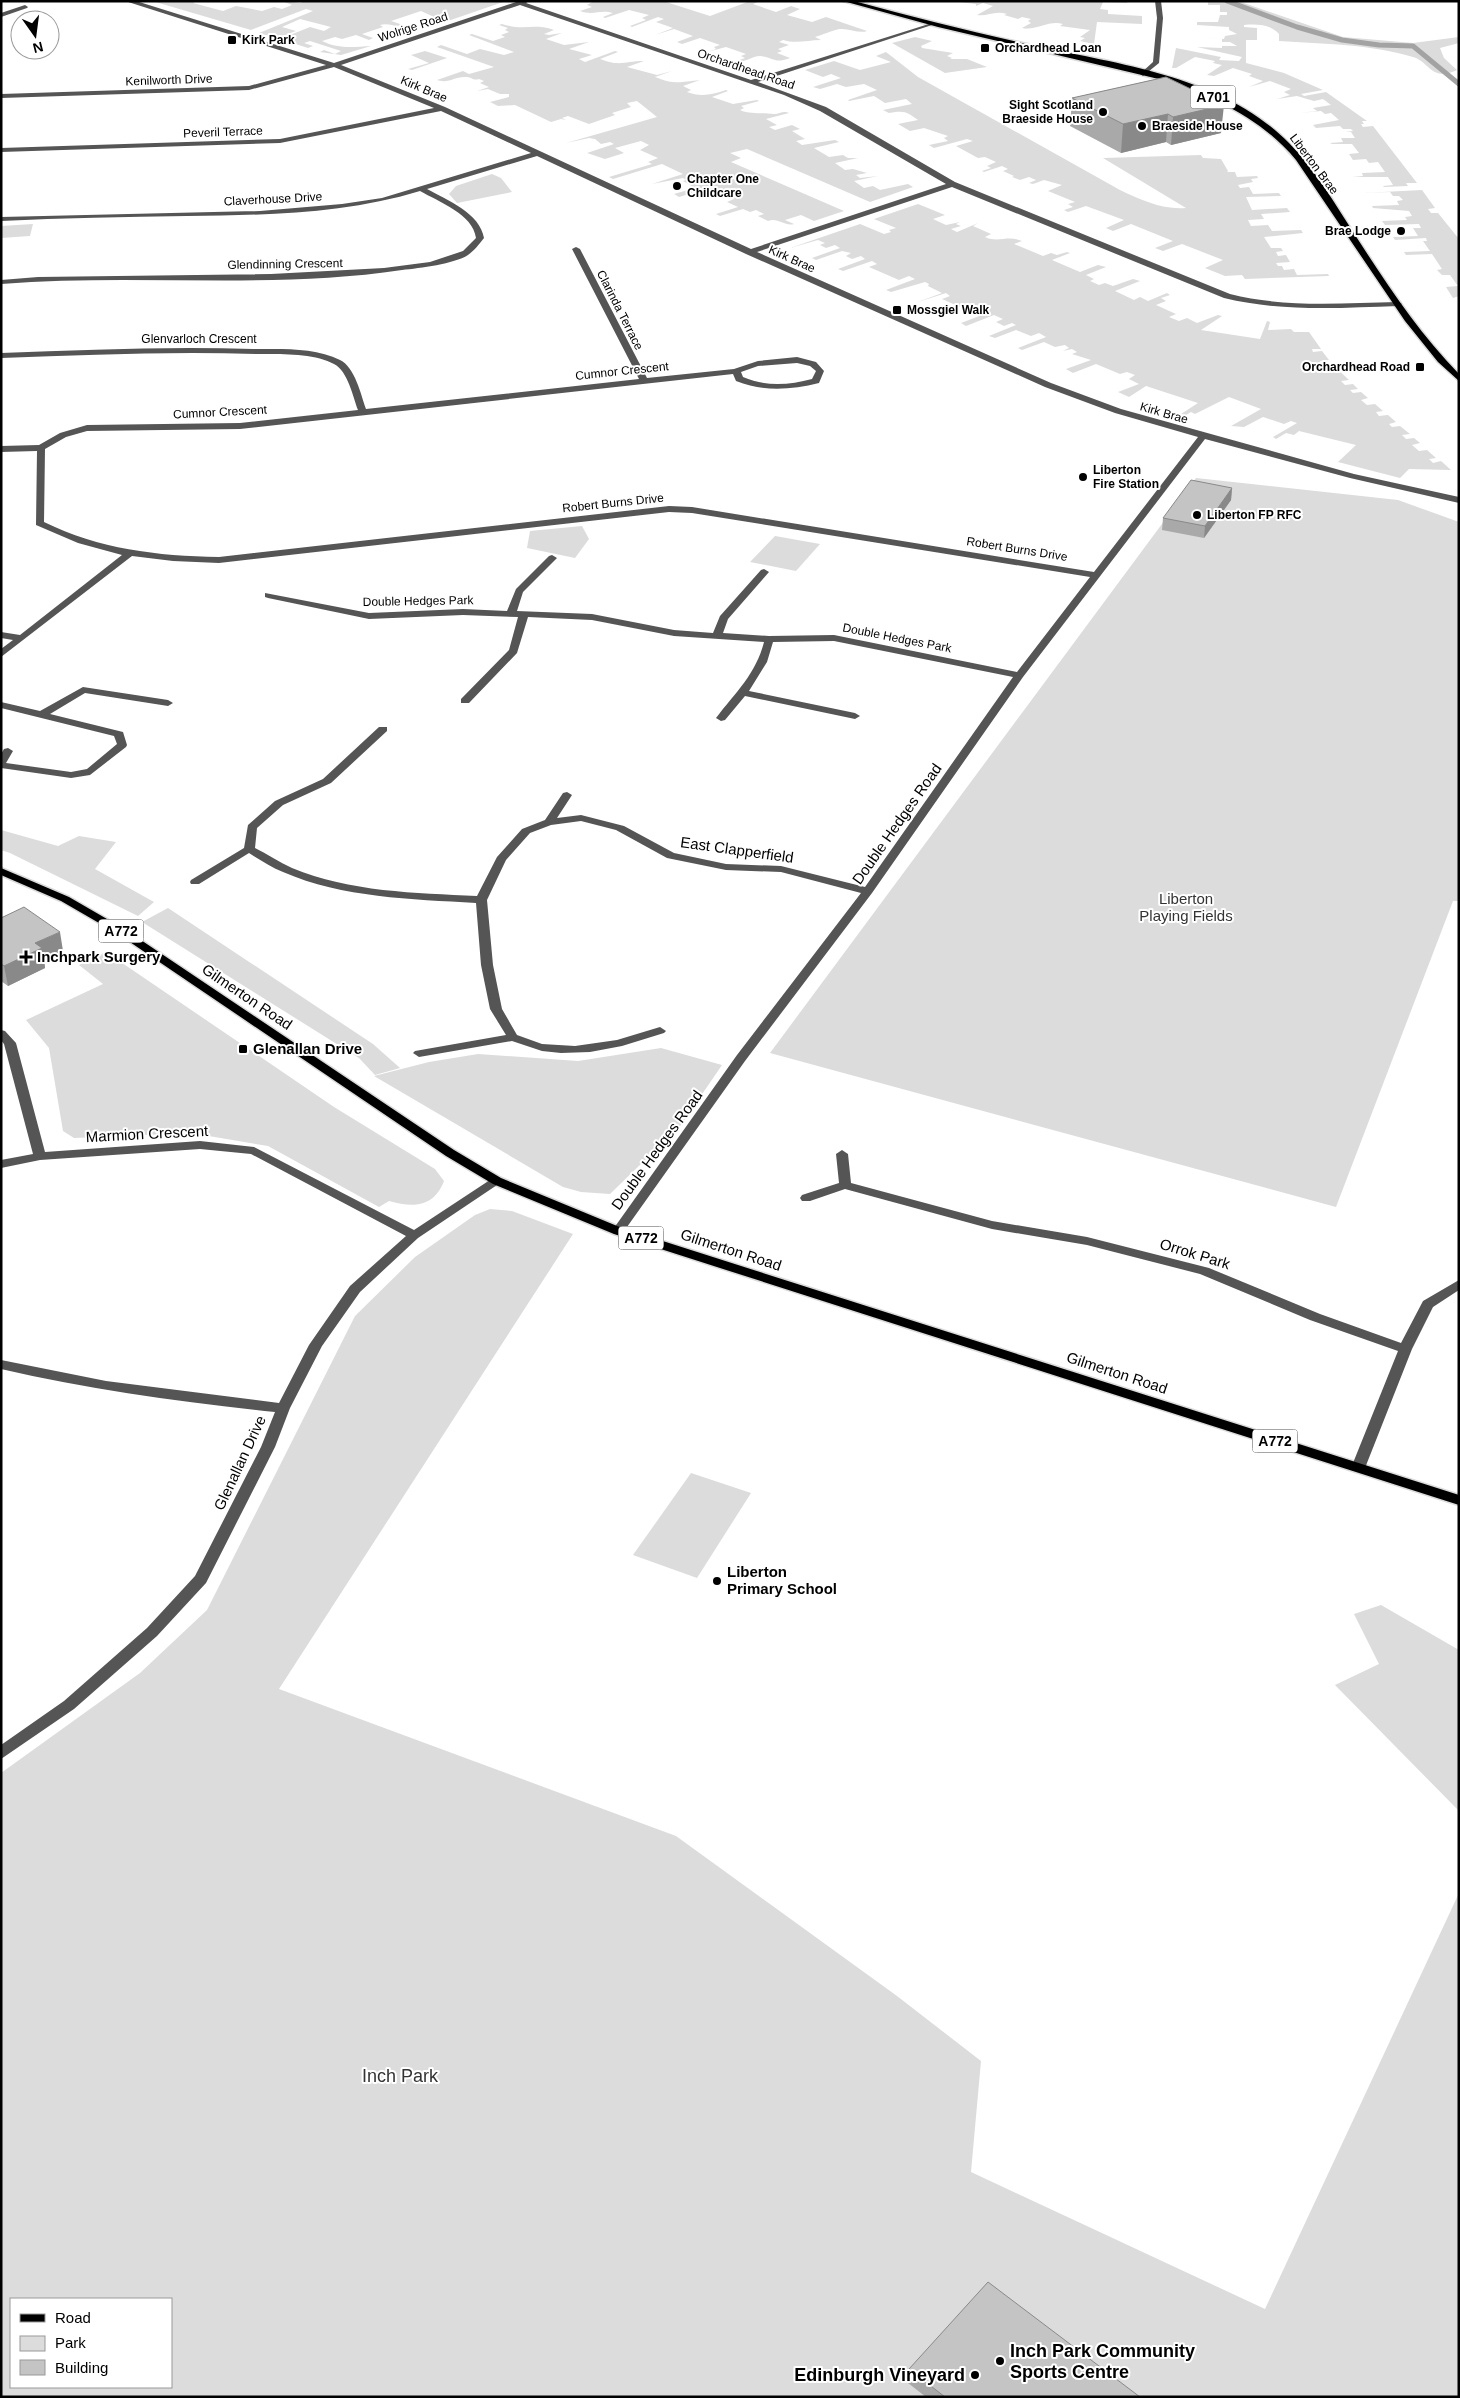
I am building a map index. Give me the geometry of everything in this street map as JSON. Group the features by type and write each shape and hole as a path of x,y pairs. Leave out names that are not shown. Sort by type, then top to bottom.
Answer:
{"main road":[{"name":"Liberton Brae","path":"846,1 930,24 1143,74 1201,92 1231,104 1257,119 1277,135 1308,170 1398,304 1436,354 1459,379"},
{"name":"Gilmerton Road","path":"1,872 65,899 122,932 363,1096 450,1153 497,1181 618,1231 1459,1500"}],"street":[{"name":"Kirk Brae","path":"128,1 334,65 442,109 749,252 1048,385 1118,411 1203,436 1353,476 1459,500"},
{"path":"1143,74 1156,63 1160,18 1158,1"},
{"name":"Wolrige Road","path":"334,65 523,2"},
{"name":"Orchardhead Road","path":"523,2 752,82 822,109 952,184 1227,296 1251,303 1292,306 1398,304"},
{"path":"1,15 25,8"},
{"path":"752,82 930,24"},
{"name":"Kenilworth Drive","path":"1,96 237,89 263,85 334,65"},
{"name":"Peveril Terrace","path":"1,150 280,141 442,109"},
{"name":"Claverhouse Drive","path":"1,219 301,211 383,200 539,153"},
{"path":"749,252 952,184"},
{"name":"Glendinning Crescent","path":"1,282 150,277 359,274 444,261 467,252 479,243 481,236 478,228 469,218 422,189"},
{"name":"Clarinda Terrace","path":"576,249 644,381"},
{"name":"Glenvarloch Crescent","path":"1,356 179,351 302,352 326,355 338,361 346,370 363,412"},
{"name":"Cumnor Crescent","path":"41,448 63,435 87,428 223,427 736,372 745,366 758,363 797,360 813,364 820,371 816,381 776,388 755,386 739,379 736,372"},
{"name":"Double Hedges Road","path":"618,1231 741,1058 868,890 1019,675 1203,436"},
{"path":"1,449 41,448 39,523 59,534 130,553"},
{"name":"Robert Burns Drive","path":"130,553 177,560 219,560 669,510 692,510 1096,575"},
{"path":"1,654 130,553"},
{"path":"511,614 519,591 552,558"},
{"path":"717,636 722,618 764,572"},
{"name":"Double Hedges Park","path":"268,595 369,616 463,612 592,617 674,632 717,636 769,639 834,638 1019,675"},
{"path":"465,701 514,651 524,614"},
{"path":"1,635 22,638"},
{"path":"721,718 744,693 765,659 769,639"},
{"path":"41,716 83,690 168,703"},
{"path":"744,693 855,716"},
{"path":"1,705 119,734 122,745 90,772 71,775 1,764 8,751"},
{"path":"249,849 252,827 279,804 327,781 383,729"},
{"path":"550,822 567,795"},
{"name":"East Clapperfield","path":"480,900 501,859 526,831 550,822 582,818 620,828 672,856 726,867 781,870 868,890"},
{"path":"195,882 249,849"},
{"path":"249,849 291,872 340,887 392,895 480,900 487,965 496,1009 513,1037"},
{"path":"419,1054 513,1037 544,1048 584,1050 624,1044 660,1032"},
{"path":"1,1033 10,1043 40,1156"},
{"name":"Marmion Crescent","path":"1,1164 40,1156 200,1145 254,1150 414,1235"},
{"path":"806,1198 845,1185 842,1154"},
{"name":"Glenallan Drive","path":"1,1753 69,1705 152,1632 201,1579 268,1447 283,1408 316,1345 355,1289 414,1235 497,1181"},
{"name":"Orrok Park","path":"845,1185 992,1225 1087,1241 1204,1271 1315,1317 1405,1349"},
{"path":"1358,1468 1405,1349 1428,1304 1459,1284"},
{"path":"1,1364 53,1378 149,1393 283,1408"}],"green space":[{"path":"152,1 196,1 193,3 223,11 236,6 262,11 274,7 282,9 292,5 282,1 301,3 303,1 506,1 445,22 421,11 391,21 403,25 383,24 380,25 383,27 362,34 373,38 369,40 356,35 342,39 335,37 322,41 340,46 371,46 341,55 320,52 324,50 335,54 341,51 310,41 304,43 313,46 308,48 280,39 310,27 324,31 331,27 300,19 282,27 296,31 277,38 259,33 313,11 306,9 251,30"},
{"path":"594,1 663,1 710,16 750,1 760,1 753,4 776,12 791,6 800,9 787,15 812,22 826,17 867,31 840,29 815,37 821,40 797,42 783,40 779,42 789,45 778,49 782,51 777,53 790,58 777,61 760,56 737,61 745,58 741,56 746,54 726,47 707,52 716,49 714,47 720,45 700,38 682,44 677,42 693,36 674,29 655,35 673,28 656,22 664,19 658,17 632,27 630,26 646,20 642,18 649,15 629,10 605,18 603,17 613,13 580,11 592,7 587,5"},
{"path":"1208,1 1238,1 1343,37 1413,43 1459,37 1459,43 1440,48 1444,58 1457,70 1442,74 1432,70 1419,59 1397,53 1347,45 1279,41 1279,34 1268,26 1244,25 1244,27 1257,28 1257,40 1246,40 1246,63 1284,73 1323,90 1301,94 1304,96 1326,92 1367,121 1362,121 1363,127 1373,126 1417,183 1406,183 1408,186 1384,187 1393,185 1388,177 1352,177 1363,176 1362,173 1385,172 1378,162 1369,163 1366,159 1353,160 1349,154 1359,153 1352,144 1330,143 1343,142 1341,138 1355,138 1351,132 1345,132 1353,131 1351,129 1343,129 1340,126 1316,128 1313,125 1339,120 1331,113 1325,114 1321,111 1299,113 1317,111 1313,108 1331,105 1323,99 1314,101 1297,96 1277,99 1290,95 1284,92 1291,89 1270,81 1249,87 1263,81 1249,76 1252,74 1233,68 1214,76 1207,75 1222,65 1213,63 1215,61 1195,57 1176,68 1172,68 1176,48 1221,57 1219,60 1239,61 1242,57 1197,47 1222,48 1222,46 1237,46 1230,42 1222,42 1222,39 1197,38 1224,39 1225,36 1237,34 1229,30 1229,27 1197,25 1197,22 1218,22 1220,15 1227,15 1227,12 1220,12 1220,5 1208,5"},
{"path":"959,2 1103,2 1100,9 1108,10 1108,14 1142,16 1142,24 1097,22 1094,44 1080,41 1085,38 1080,37 1090,30 1060,26 1063,24 1058,23 1027,29 1022,28 1031,23 1028,21 1031,19 1022,17 1018,19 1002,13 977,15 993,6 983,3 976,6 976,4"},
{"path":"499,25 554,30 544,34 562,33 546,39 564,45 589,42 569,49 592,55 579,59 585,62 615,51 618,52 600,59 618,63 644,61 627,67 657,75 672,71 655,77 668,81 700,80 683,86 691,90 687,92 692,94 706,95 726,90 728,91 712,97 733,104 757,100 759,101 741,106 744,108 740,110 753,113 789,113 766,119 777,125 769,127 775,130 792,125 800,129 792,131 805,139 796,141 802,145 835,140 839,142 814,148 829,157 843,155 848,158 858,158 835,163 845,170 853,169 867,173 856,175 860,178 878,176 854,181 864,188 873,186 880,190 908,184 913,187 870,202 747,149 730,153 741,158 731,162 844,211 814,221 801,215 785,220 794,224 791,225 775,220 768,221 758,216 764,214 756,210 750,212 743,209 720,216 716,214 738,207 727,202 734,199 728,196 720,198 702,190 679,197 674,194 695,188 683,181 686,180 683,178 652,184 683,174 662,164 613,179 609,177 652,164 648,162 658,158 640,150 649,145 641,141 615,148 624,153 605,159 587,153 614,144 610,142 601,144 595,139 589,138 566,143 657,117 637,101 627,103 631,107 612,113 615,115 589,124 568,116 562,118 566,120 561,119 551,122 515,105 498,106 490,102 509,97 509,94 500,94 488,89 477,91 489,87 480,83 484,81 479,79 462,77 445,81 437,80 463,71 469,74 494,67 437,47 441,45 467,54 480,49 504,55 514,52 469,35 472,34 493,41 505,37 501,35 509,32 505,30 508,28"},
{"path":"915,37 932,41 921,46 922,48 953,53 947,56 952,58 950,59 967,59 987,67 945,73 892,43"},
{"path":"425,51 447,58 412,70 408,69 429,63 411,55"},
{"path":"886,52 918,77 1120,190 1152,204 1186,208 1103,158 1201,155 1203,158 1221,159 1227,172 1235,172 1237,177 1257,176 1258,178 1251,179 1253,182 1238,185 1240,188 1249,187 1253,194 1279,193 1281,196 1246,197 1252,210 1287,208 1290,212 1261,214 1264,219 1248,220 1251,226 1268,225 1272,231 1301,230 1303,233 1264,237 1271,248 1281,248 1283,251 1276,252 1278,256 1286,255 1290,262 1276,263 1278,266 1282,266 1284,270 1294,269 1297,275 1328,274 1329,276 1245,279 1242,275 1225,276 1205,268 1223,260 1182,244 1163,251 1155,248 1173,241 1131,224 1113,231 1106,228 1124,220 1086,206 1068,212 1064,210 1073,207 1068,204 1075,202 1048,191 1062,185 1044,180 1033,184 1029,183 1036,180 1029,177 1020,180 1012,177 1014,176 1003,171 1008,169 1002,166 982,171 991,168 987,166 996,162 985,157 978,158 956,146 973,141 967,139 934,148 929,145 948,141 944,138 948,136 924,128 910,131 898,124 918,120 906,113 889,113 883,110 912,104 906,99 885,103 874,96 849,101 877,90 864,84 846,87 837,84 820,89 813,87 841,78 831,74 823,77 805,70 834,61 860,70 891,62 876,56"},
{"path":"492,174 501,178 512,192 457,203 449,194 456,186"},
{"path":"1422,190 1435,208 1428,209 1431,213 1438,213 1459,239 1459,296 1453,298 1446,287 1458,286 1450,275 1442,275 1437,270 1442,269 1432,254 1406,255 1404,252 1430,251 1423,241 1427,241 1426,238 1395,240 1393,237 1418,236 1413,228 1421,228 1419,224 1385,225 1382,221 1407,220 1405,217 1412,216 1409,211 1373,208 1372,206 1399,205 1397,201 1403,200 1399,196 1393,196 1390,192 1363,193"},
{"path":"918,204 945,215 933,219 946,225 960,222 956,224 961,226 951,229 957,232 978,223 973,226 991,234 985,237 990,239 1017,239 1022,241 1014,244 1043,256 1051,253 1057,255 1070,253 1052,260 1080,272 1098,265 1106,267 1086,275 1094,279 1090,281 1099,285 1105,283 1113,286 1133,279 1140,281 1115,291 1134,300 1140,297 1148,301 1167,293 1170,295 1161,298 1166,301 1156,305 1176,314 1169,317 1179,321 1187,318 1197,323 1218,315 1222,316 1201,330 1260,339 1267,321 1270,322 1268,330 1291,329 1294,332 1309,332 1321,349 1312,349 1313,352 1322,351 1329,360 1320,361 1321,363 1331,363 1349,380 1341,381 1345,385 1353,384 1358,389 1350,390 1353,393 1361,392 1368,398 1361,400 1367,405 1375,404 1383,411 1376,412 1379,416 1388,415 1396,422 1389,424 1392,427 1400,426 1410,434 1402,435 1406,439 1414,438 1420,443 1412,445 1419,451 1427,450 1436,458 1429,459 1433,463 1441,461 1451,470 1409,469 1400,478 1338,462 1356,445 1299,431 1294,435 1286,433 1276,439 1273,437 1297,423 1291,421 1284,424 1263,417 1244,427 1231,426 1261,409 1229,397 1195,414 1191,412 1186,415 1181,414 1198,403 1146,386 1129,397 1118,392 1139,384 1129,379 1135,375 1127,372 1120,374 1096,364 1073,373 1066,369 1091,360 1072,354 1077,352 1072,349 1063,351 1069,348 1065,345 1055,347 1044,342 1022,350 1018,348 1046,337 1039,333 1031,336 1016,330 995,338 989,336 1016,325 1012,323 1004,326 996,322 1003,319 994,315 966,326 961,323 990,312 984,309 974,313 968,310 974,307 967,304 960,307 942,299 950,296 946,293 915,303 942,293 928,286 929,284 925,282 891,292 886,290 915,279 909,276 899,280 869,267 877,264 872,261 843,271 838,269 865,259 861,256 852,259 846,256 851,253 842,251 816,260 812,258 840,248 835,245 826,248 820,245 825,243 818,240 790,248 860,224 884,234 891,232 889,230 896,228 874,219"},
{"path":"33,224 30,236 1,238 1,226"},
{"name":"Liberton Playing Fields","path":"1196,478 1398,500 1459,522 1459,901 1453,901 1336,1207 770,1053"},
{"path":"582,526 589,539 575,558 527,548 530,531"},
{"path":"775,536 820,544 796,571 750,562"},
{"path":"1,830 58,846 79,836 116,842 95,869 154,902 138,916 1,850"},
{"path":"168,908 373,1044 400,1068 375,1075 359,1058 142,922"},
{"path":"106,952 334,1107 435,1169 444,1181 440,1190 429,1201 415,1205 389,1201 379,1207 268,1146 191,1133 74,1138 63,1131 49,1048 26,1020 103,984 79,965"},
{"path":"661,1048 722,1065 681,1125 610,1194 581,1192 563,1187 374,1076 429,1062 478,1054 578,1061"},
{"name":"Inch Park","path":"490,1209 512,1211 573,1234 279,1689 676,1836 897,1996 981,2061 971,2172 1265,2309 1459,1893 1459,2397 1,2397 1,1773 140,1673 207,1610 355,1316 415,1257 475,1215"},
{"path":"691,1473 751,1493 697,1578 633,1555"},
{"path":"1381,1605 1459,1650 1459,1811 1335,1685 1379,1664 1354,1614"}],"building":[{"path":"1166,77 1224,105 1173,117 1168,114 1123,124 1072,98"},
{"name":"Liberton FP RFC","path":"1191,480 1232,488 1205,526 1163,518"},
{"path":"24,907 60,932 35,943 42,948 4,966 1,964 1,918"},
{"name":"Inch Park Community Sports Centre","path":"988,2282 1140,2397 945,2397 909,2369"}],"waterway":[{"path":"1227,1 1297,27 1342,40 1379,45 1413,46 1459,84"}],"place":[{"name":"Kirk Park","path":"232,40"},
{"name":"Orchardhead Loan","path":"985,48"},
{"name":"Sight Scotland Braeside House","path":"1103,112"},
{"name":"Braeside House","path":"1142,126"},
{"name":"Chapter One Childcare","path":"677,186"},
{"name":"Brae Lodge","path":"1401,231"},
{"name":"Mossgiel Walk","path":"897,310"},
{"name":"Orchardhead Road","path":"1420,367"},
{"name":"Liberton Fire Station","path":"1083,477"},
{"name":"Liberton FP RFC","path":"1197,515"},
{"name":"Inchpark Surgery","path":"26,957"},
{"name":"Glenallan Drive","path":"243,1049"},
{"name":"Liberton Primary School","path":"717,1581"},
{"name":"Inch Park Community Sports Centre","path":"1000,2361"},
{"name":"Edinburgh Vineyard","path":"975,2375"}]}
